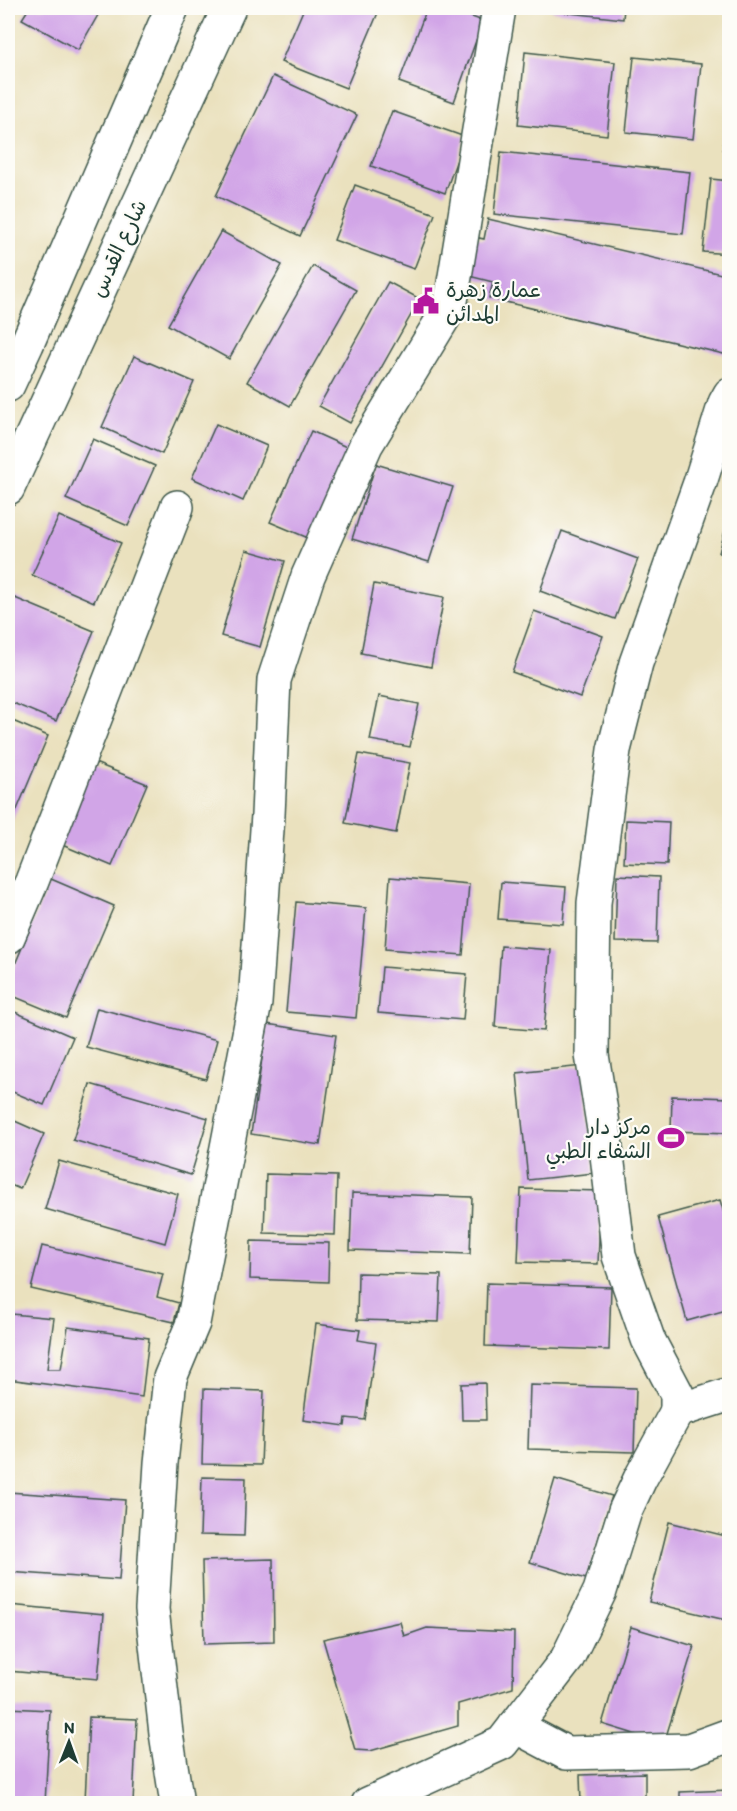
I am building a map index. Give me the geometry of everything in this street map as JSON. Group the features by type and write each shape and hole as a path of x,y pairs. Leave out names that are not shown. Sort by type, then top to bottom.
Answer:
{"street":[{"name":"شارع القدس","path":"8,385 172,8"},
{"name":"شارع القدس","path":"8,488 229,8"},
{"path":"177,1803 166,1733 152,1609 161,1463 170,1378 193,1323 255,1003 268,815 274,680 308,576 366,445 450,307 499,8"},
{"path":"368,1803 502,1743 567,1659 600,1591 625,1511 677,1410 677,1394 648,1339 619,1256 604,1130 592,1055 594,903 614,750 636,663 729,394"},
{"path":"8,937 37,870 177,507"},
{"path":"677,1410 729,1394"},
{"path":"515,1726 566,1753 689,1750 729,1735"}],"building":[{"path":"29,8 102,8 78,50 22,19"},
{"path":"304,8 380,8 346,88 281,62"},
{"path":"427,8 447,8 483,21 454,102 399,82"},
{"path":"552,8 624,8 623,19 552,11"},
{"path":"525,52 615,62 607,135 518,125"},
{"path":"634,57 701,64 693,139 626,132"},
{"path":"273,76 357,115 300,236 216,196"},
{"path":"728,100 730,100 730,150 723,149"},
{"path":"392,111 465,137 445,193 371,166"},
{"path":"501,152 690,172 683,234 494,214"},
{"path":"711,179 730,181 730,254 703,252"},
{"path":"355,185 435,214 414,269 334,240"},
{"path":"488,219 730,276 728,355 489,298 493,282 457,273 465,235 484,239"},
{"path":"221,231 282,265 229,359 168,325"},
{"path":"313,266 356,290 290,406 247,382"},
{"path":"388,282 420,299 350,423 319,406"},
{"path":"134,356 194,382 162,454 102,427"},
{"path":"216,424 267,446 243,501 192,478"},
{"path":"311,431 353,450 313,540 270,522"},
{"path":"93,439 155,466 128,526 66,499"},
{"path":"376,464 453,487 429,562 352,539"},
{"path":"59,516 121,543 94,602 32,575"},
{"path":"730,516 730,555 719,553"},
{"path":"562,531 638,559 615,619 540,591"},
{"path":"246,550 285,561 260,647 221,636"},
{"path":"374,584 444,597 431,667 361,653"},
{"path":"15,598 94,631 56,721 8,701 8,615"},
{"path":"534,611 603,636 580,697 512,672"},
{"path":"379,696 419,704 410,747 370,740"},
{"path":"8,719 48,736 8,831"},
{"path":"359,754 410,763 396,833 345,823"},
{"path":"90,761 147,784 112,866 55,842"},
{"path":"626,820 669,822 667,865 624,863"},
{"path":"617,875 659,877 657,943 615,942"},
{"path":"390,877 469,884 463,955 385,949"},
{"path":"51,879 114,906 66,1018 8,994 8,981"},
{"path":"501,882 566,887 563,924 498,919"},
{"path":"296,902 366,908 356,1018 286,1012"},
{"path":"501,946 551,950 544,1031 495,1027"},
{"path":"382,967 467,974 463,1020 378,1013"},
{"path":"97,1008 217,1040 206,1079 86,1047"},
{"path":"8,1009 73,1037 44,1105 8,1090"},
{"path":"267,1024 336,1035 320,1145 251,1134"},
{"path":"583,1066 594,1173 528,1180 517,1073"},
{"path":"90,1084 208,1118 191,1175 73,1140"},
{"path":"672,1096 730,1098 730,1133 671,1131"},
{"path":"8,1118 44,1134 20,1189 8,1184"},
{"path":"59,1161 178,1194 165,1243 45,1209"},
{"path":"266,1174 337,1176 335,1235 264,1233"},
{"path":"521,1189 601,1191 598,1264 518,1262"},
{"path":"352,1193 472,1197 470,1254 350,1250"},
{"path":"720,1200 730,1233 730,1309 687,1321 658,1217"},
{"path":"251,1241 329,1243 328,1282 250,1279"},
{"path":"42,1246 163,1274 157,1297 179,1303 174,1322 31,1289"},
{"path":"358,1273 441,1275 439,1322 357,1320"},
{"path":"487,1283 611,1287 609,1350 485,1346"},
{"path":"11,1314 54,1318 47,1369 61,1369 68,1327 149,1338 142,1397 8,1379"},
{"path":"316,1324 360,1330 358,1340 376,1343 365,1420 346,1418 345,1426 303,1420"},
{"path":"485,1383 486,1420 462,1420 461,1384"},
{"path":"530,1385 636,1388 634,1452 528,1449"},
{"path":"204,1389 264,1391 261,1465 202,1464"},
{"path":"202,1477 246,1478 244,1536 200,1535"},
{"path":"555,1479 612,1496 586,1579 530,1562"},
{"path":"8,1492 125,1500 119,1580 8,1572"},
{"path":"669,1522 730,1537 730,1621 649,1602"},
{"path":"273,1559 274,1642 204,1644 202,1561"},
{"path":"9,1605 104,1614 98,1679 8,1671"},
{"path":"400,1622 404,1636 427,1628 514,1632 513,1688 458,1704 458,1726 370,1751 355,1750 323,1639"},
{"path":"631,1627 694,1646 664,1743 602,1724"},
{"path":"8,1708 50,1710 45,1804 8,1804"},
{"path":"89,1717 137,1719 133,1803 85,1801"},
{"path":"645,1773 645,1804 581,1804 580,1775"},
{"path":"730,1790 730,1804 680,1804 680,1792"}],"place":[{"name":"عمارة زهرة المدائن","path":"426,301"},
{"name":"مركز دار الشفاء الطبي","path":"671,1138"}]}
